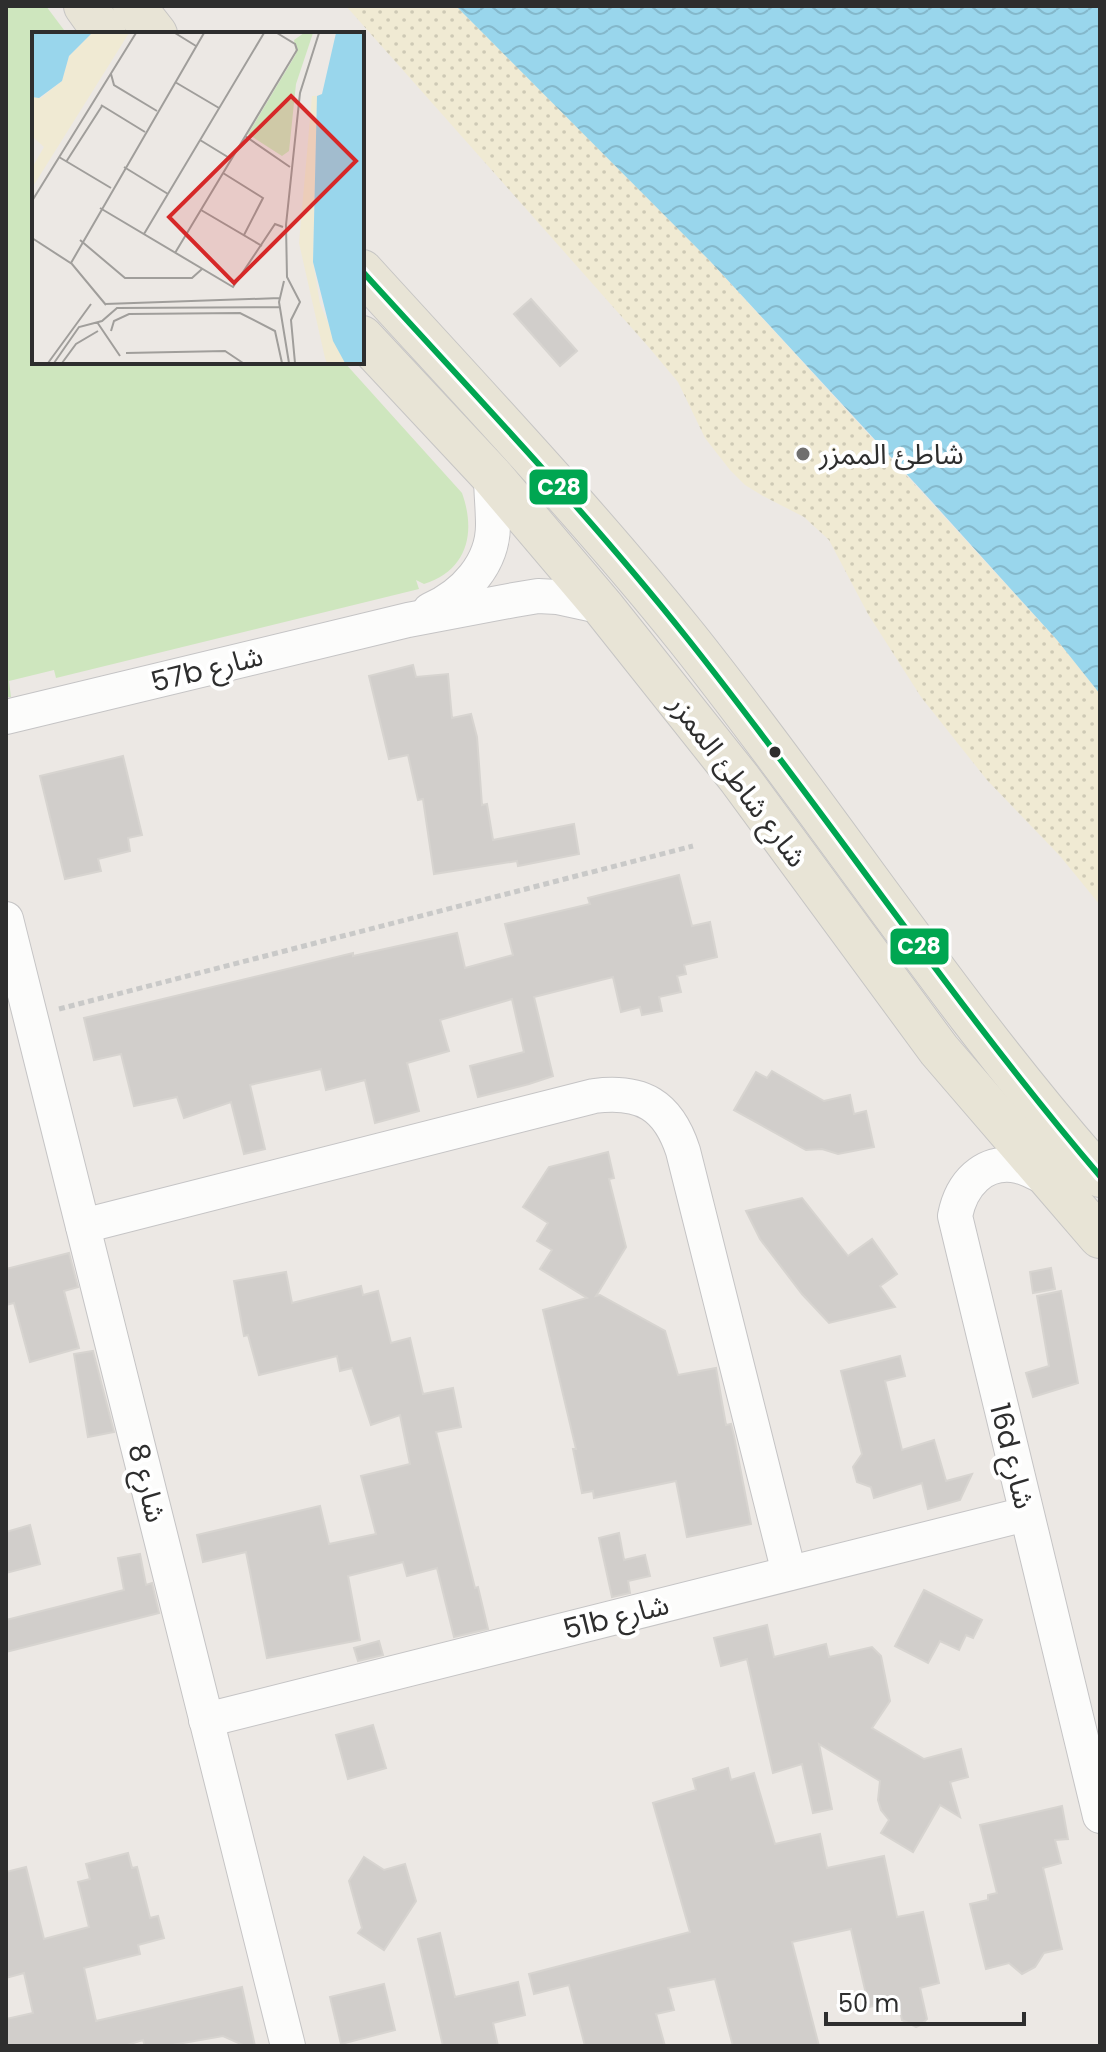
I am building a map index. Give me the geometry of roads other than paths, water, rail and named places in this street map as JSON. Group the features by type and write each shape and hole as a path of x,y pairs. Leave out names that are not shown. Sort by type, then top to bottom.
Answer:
{"main road":[{"path":"85,6 104,32"},
{"path":"134,6 154,32"},
{"name":"شارع شاطئ الممزر","path":"364,273 583,515 686,638 974,1021 1061,1132 1100,1176"},
{"name":"شارع شاطئ الممزر","path":"364,339 491,475 603,607 739,778 931,1040 1100,1237"}],"street":[{"name":"57b شارع","path":"408,620 455,597 474,579 485,561 493,527 491,475"},
{"name":"57b شارع","path":"6,717 408,620 538,596 603,607"},
{"name":"شارع 8","path":"6,919 23,1028 83,1226 288,2046"},
{"path":"83,1226 594,1096 617,1093 640,1098 660,1110 675,1129 683,1151 789,1573"},
{"name":"16d شارع","path":"1048,1178 1018,1166 1000,1165 982,1171 968,1182 958,1198 955,1216 1100,1816"},
{"name":"51b شارع","path":"206,1720 1026,1514"}],"water":[{"path":"456,6 1100,6 1100,694 1057,640 710,261"}],"place":[{"name":"شاطئ الممزر","path":"803,454"}]}
